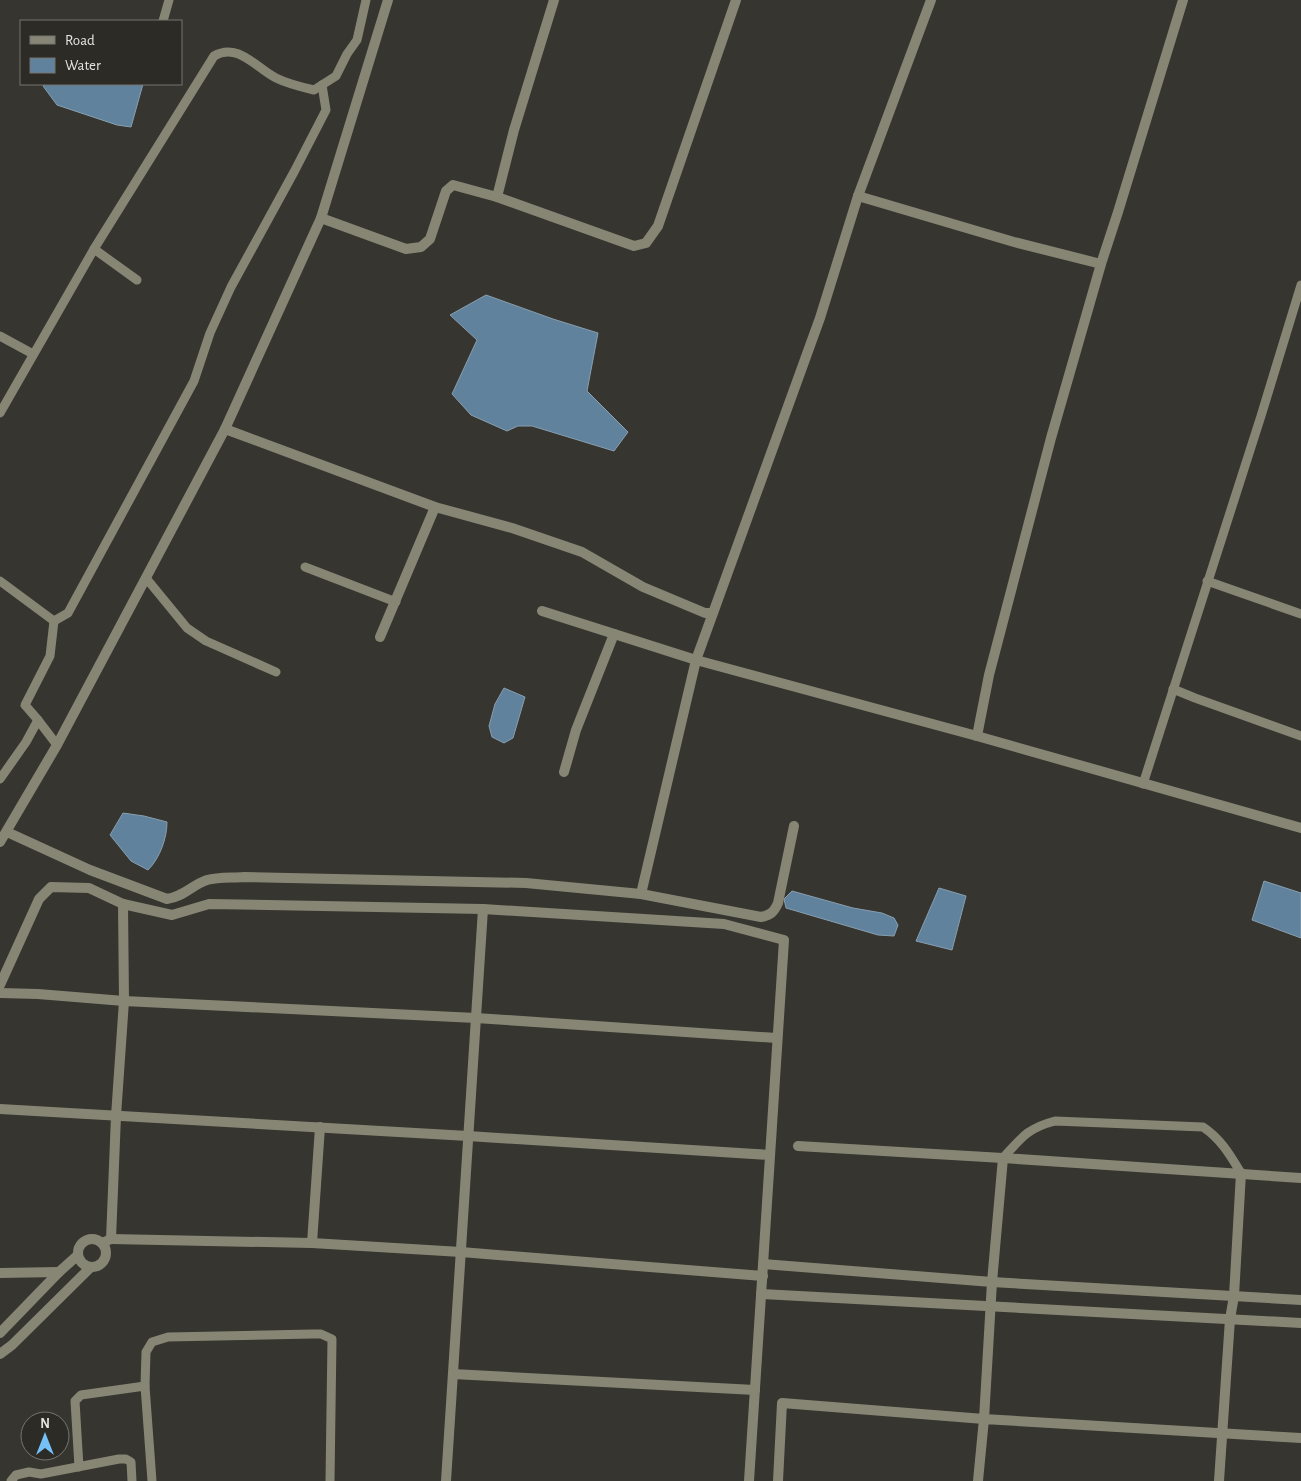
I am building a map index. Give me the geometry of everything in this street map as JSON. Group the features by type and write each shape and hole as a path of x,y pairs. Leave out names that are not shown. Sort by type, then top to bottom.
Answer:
{"street":[{"path":"0,842 57,745 225,429 320,218 388,0"},
{"path":"498,197 514,130 554,0"},
{"path":"320,218 406,249 421,247 430,239 446,191 454,185 498,197 634,246 646,243 658,226 736,0"},
{"path":"641,894 696,660 820,318 858,196 931,0"},
{"path":"977,736 989,674 1038,485 1101,264 1183,0"},
{"path":"858,196 1014,242 1101,264"},
{"path":"225,429 435,507 512,528 582,552 643,587 705,613 712,613"},
{"path":"380,637 435,507"},
{"path":"542,611 696,660 977,736 1301,828"},
{"path":"564,772 576,730 614,634"},
{"path":"7,832 90,870 167,899 177,898 193,886 208,880 244,877 526,883 641,894 761,917 775,911 778,903 794,826"},
{"path":"0,985 39,899 51,887 89,888 123,904 172,915 209,904 483,909 724,924 784,940 749,1481"},
{"path":"0,1354 12,1345 91,1268 103,1262 106,1256 124,1002 123,904"},
{"path":"446,1481 483,909"},
{"path":"0,993 38,994 124,1002 476,1018 777,1038"},
{"path":"0,1109 770,1155"},
{"path":"312,1243 320,1127"},
{"path":"798,1146 1301,1178"},
{"path":"978,1481 984,1419 990,1306 1003,1158"},
{"path":"1219,1481 1230,1319 1234,1296 1241,1174"},
{"path":"91,1268 85,1266 78,1256 79,1247 85,1241 94,1239 107,1241 312,1243 461,1252 762,1276"},
{"path":"0,1333 59,1272 78,1256"},
{"path":"763,1264 992,1282 1301,1300"},
{"path":"0,1274 59,1272"},
{"path":"761,1294 1301,1323"},
{"path":"453,1374 755,1390"},
{"path":"778,1481 782,1402 984,1419 1301,1438"}],"lane":[{"path":"163,20 169,0"},
{"path":"0,413 94,249 214,56 222,51 232,52 251,59 274,77 297,87 314,90 336,76 346,54 357,40 366,0"},
{"path":"54,620 68,613 194,381 210,333 231,287 326,110 322,85"},
{"path":"94,249 137,280"},
{"path":"1143,784 1301,285"},
{"path":"0,336 33,354"},
{"path":"305,567 396,602"},
{"path":"146,578 187,628 206,641 276,672"},
{"path":"0,581 54,620"},
{"path":"1207,581 1301,614"},
{"path":"54,620 50,656 26,705 57,745"},
{"path":"1173,689 1301,736"},
{"path":"0,779 26,742 38,720"},
{"path":"1003,1158 1026,1133 1039,1125 1055,1121 1203,1127 1215,1135 1241,1174"},
{"path":"152,1481 145,1386 146,1352 152,1342 168,1337 321,1334 332,1339 330,1481"},
{"path":"79,1467 75,1401 81,1395 145,1386"},
{"path":"11,1481 16,1475 30,1472 41,1478 79,1467 126,1459 131,1462 132,1481"}],"water":[{"path":"143,85 131,127 117,125 57,105 43,86"},
{"path":"486,295 598,333 587,391 628,432 614,451 532,426 518,426 507,431 471,415 452,394 477,340 450,315"},
{"path":"504,688 525,697 513,738 504,743 492,737 489,726 495,704"},
{"path":"123,813 167,822 162,848 148,870 131,861 110,835"},
{"path":"1264,881 1301,893 1301,938 1252,920"},
{"path":"939,888 966,896 952,950 916,941"},
{"path":"792,891 853,908 882,913 894,918 898,925 894,936 878,935 786,908 784,899"}]}
